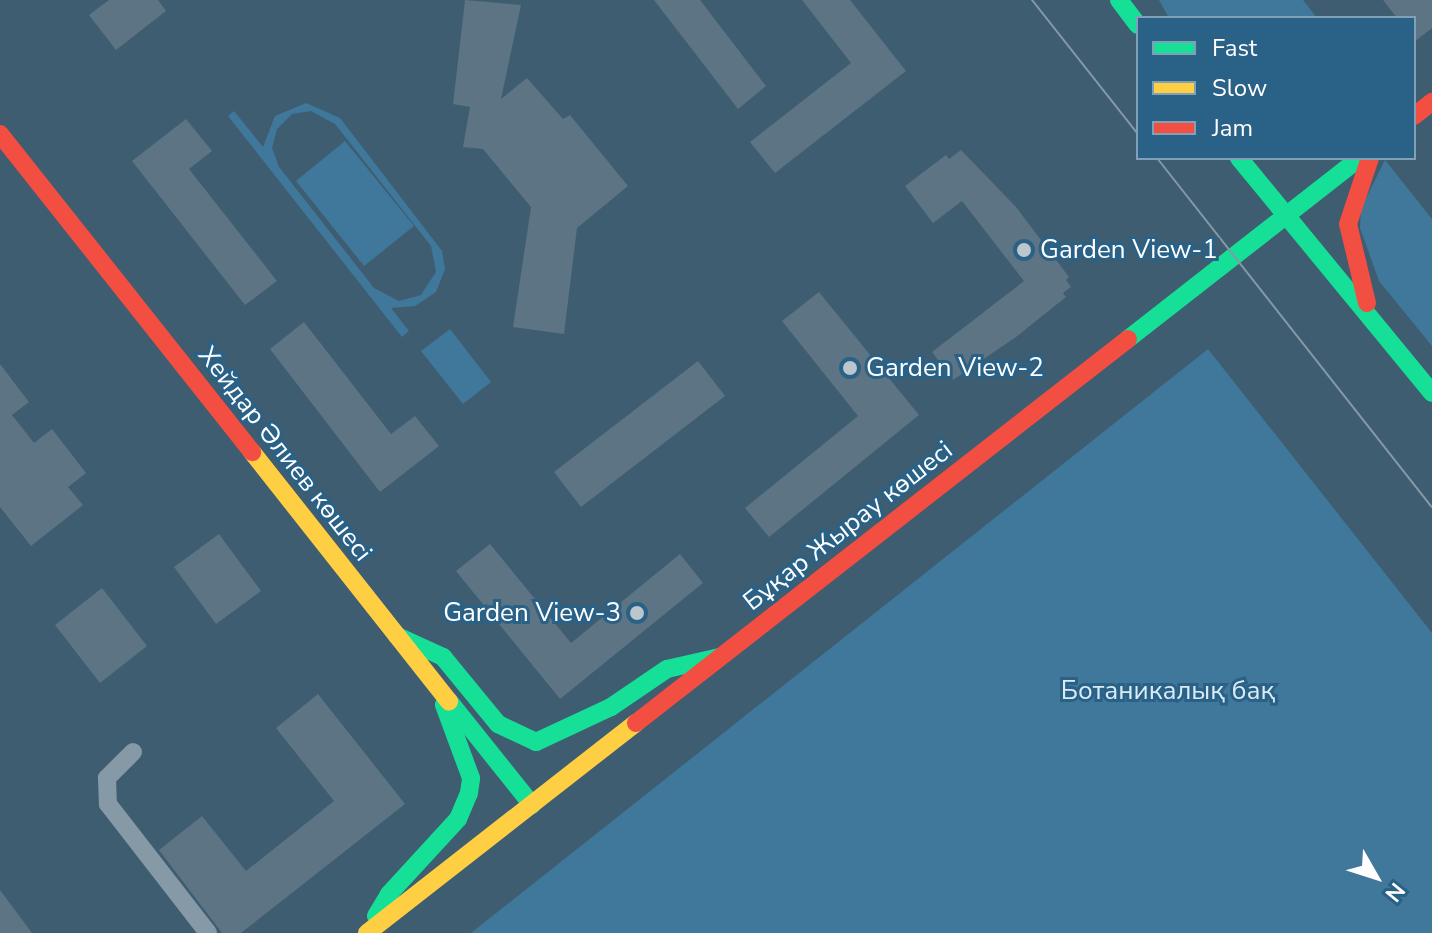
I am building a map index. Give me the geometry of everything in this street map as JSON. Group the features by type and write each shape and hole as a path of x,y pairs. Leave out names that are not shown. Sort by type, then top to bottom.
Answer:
{"street":[{"path":"1119,0 1136,22"},
{"path":"1131,0 1143,16"},
{"path":"1416,114 1432,102"},
{"name":"Хейдар Әлиев көшесі","path":"0,134 391,634 532,805"},
{"path":"1241,160 1432,393"},
{"path":"1251,160 1286,214"},
{"name":"Бұқар Жырау көшесі","path":"367,933 1357,160"},
{"path":"1369,160 1348,224 1352,256 1372,317"},
{"path":"391,634 443,657 498,724 536,742 597,715 667,669 723,657"},
{"path":"367,933 389,894 458,819 469,793 471,778 440,692"},
{"path":"133,752 107,778 108,804 208,933"}],"green space":[{"path":"1159,0 1303,0 1315,16 1168,16"},
{"path":"306,103 340,118 442,251 445,269 436,292 415,306 391,308 409,331 402,337 228,116 234,111 263,147 275,116","holes":["311,111 335,124 431,246 436,272 421,295 399,301 374,288 279,167 272,148 277,129 292,114"]},
{"path":"345,141 414,226 364,266 296,181"},
{"path":"1385,160 1432,219 1432,346 1379,281 1360,228 1361,208"},
{"path":"450,329 491,382 463,404 421,351"},
{"name":"Ботаникалық бақ","path":"1208,349 1432,633 1432,933 471,933"}],"building":[{"path":"109,0 158,0 166,11 116,50 89,15"},
{"path":"465,0 521,5 501,99 527,78 563,119 570,115 628,186 577,228 564,334 513,327 531,207 483,149 463,147 470,107 453,104"},
{"path":"654,0 700,0 766,86 738,109"},
{"path":"802,0 850,0 906,71 775,173 750,142 851,63"},
{"path":"1383,0 1432,0 1432,28 1416,40 1416,16 1395,16"},
{"path":"186,119 212,151 189,169 277,281 245,305 132,161"},
{"name":"Garden View-1","path":"961,150 1016,207 1069,277 1066,280 1071,287 1063,293 1066,297 1016,337 953,380 932,352 1024,281 962,201 933,223 905,186 946,155 949,159"},
{"name":"Garden View-2","path":"819,292 919,415 769,537 745,508 858,416 782,321"},
{"path":"304,322 391,434 415,416 439,446 380,492 270,349"},
{"path":"698,361 725,396 581,507 554,472"},
{"path":"0,364 29,402 12,415 34,443 52,429 86,473 68,487 83,505 31,546 0,507"},
{"path":"219,534 261,591 216,624 174,567"},
{"name":"Garden View-3","path":"490,544 571,643 680,554 703,583 560,699 456,571"},
{"path":"102,588 147,646 100,683 55,625"},
{"path":"318,694 405,804 241,933 222,933 159,850 202,816 246,871 334,801 276,728"},
{"path":"0,890 32,933 0,933"}],"tram line":[{"path":"1032,0 1136,131"},
{"path":"1159,160 1432,507"}],"traffic: fast":[{"path":"1119,0 1136,22"},
{"path":"1241,160 1432,393"},
{"path":"1128,339 1357,160"},
{"path":"397,636 443,657 498,724 536,742 611,707 667,669 720,657"},
{"path":"449,701 532,805"},
{"path":"376,916 389,894 458,819 469,793 471,778 444,705"}],"traffic: slow":[{"path":"252,452 449,701"},
{"path":"367,933 636,723"}],"traffic: jam":[{"path":"1416,114 1432,102"},
{"path":"0,134 252,452"},
{"path":"1367,303 1348,224 1369,160"},
{"path":"636,723 1128,339"}],"place":[{"name":"Garden View-1","path":"1024,250"},
{"name":"Garden View-2","path":"850,368"},
{"name":"Garden View-3","path":"637,613"}]}
